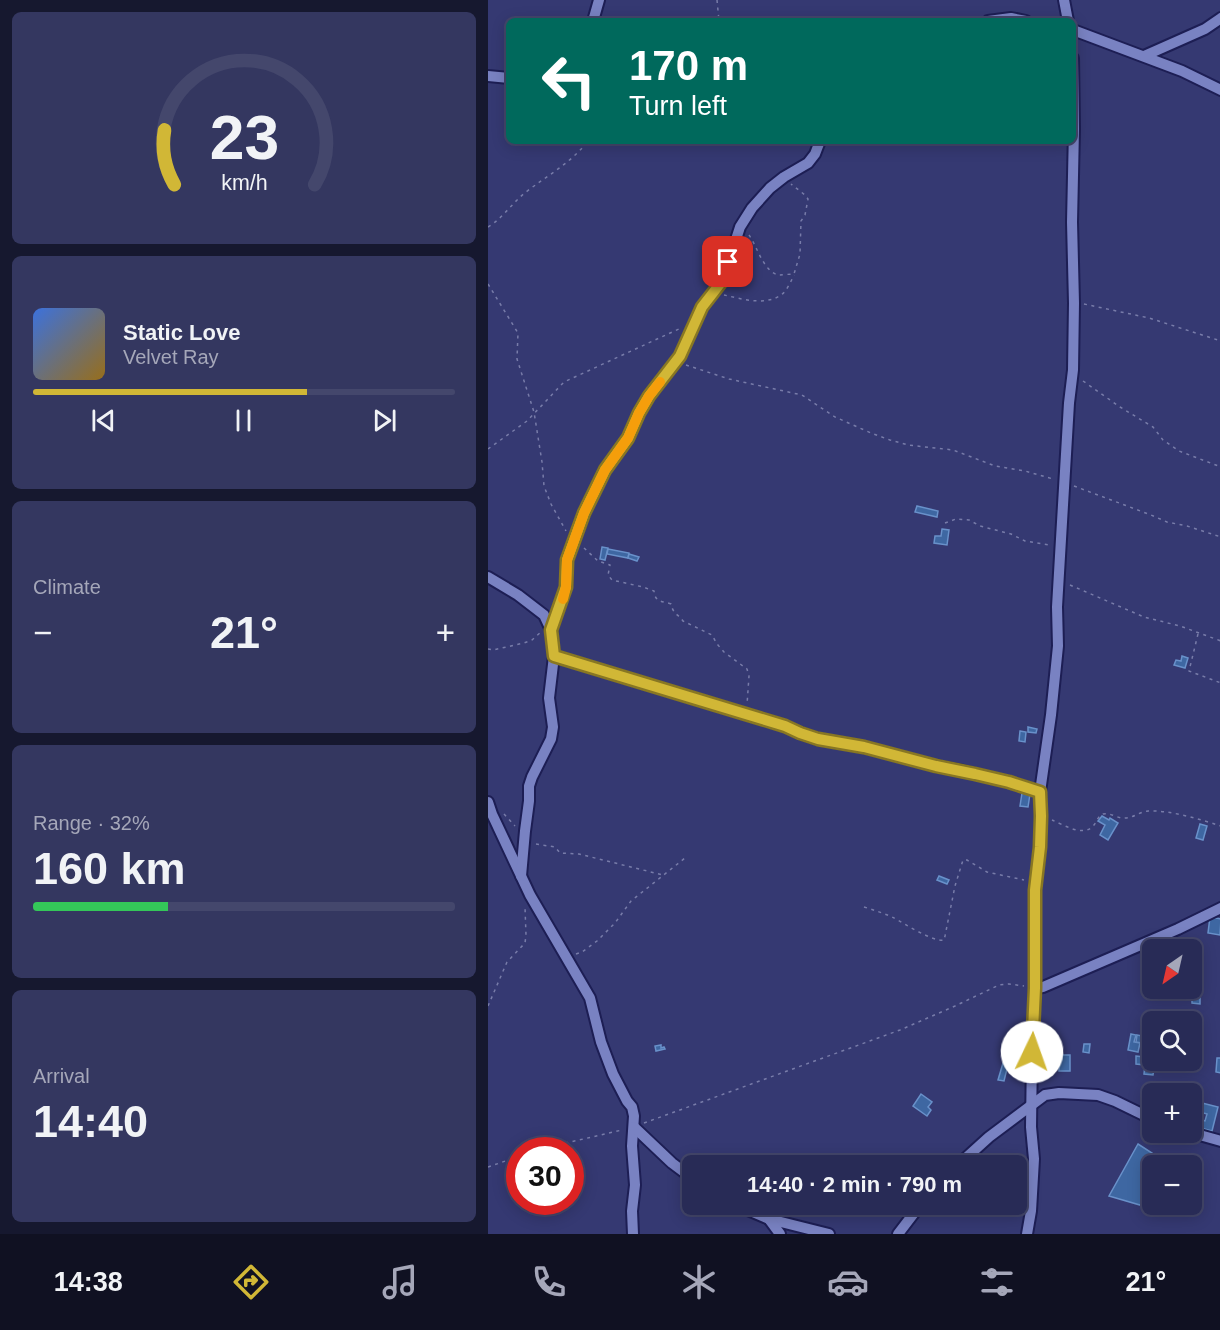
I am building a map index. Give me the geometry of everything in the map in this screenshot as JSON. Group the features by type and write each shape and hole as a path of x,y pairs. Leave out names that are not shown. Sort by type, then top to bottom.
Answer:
{"street":[{"path":"594,18 599,0"},
{"path":"1064,0 1067,18"},
{"path":"1144,56 1205,29 1220,18"},
{"path":"1076,31 1182,71 1220,90"},
{"path":"488,76 506,78"},
{"path":"551,630 566,587 567,560 584,513 605,470 628,438 649,396 676,362 702,307 723,280 740,227 752,208 770,188 808,164 819,144"},
{"path":"1027,1234 1031,1212 1034,1159 1031,1104 1035,988 1035,890 1040,847 1040,792 1058,646 1057,607 1073,370 1074,144"},
{"path":"488,577 518,595 544,615 551,630 554,656 549,698 553,727 551,739 530,782 521,876"},
{"path":"535,608 556,608 561,604"},
{"path":"554,656 785,726 818,739 864,747 1009,782 1040,792"},
{"path":"488,802 530,895 590,998 601,1042 614,1074 632,1107 635,1185 632,1211 633,1234"},
{"path":"1035,988 1043,987 1147,943 1220,908"},
{"path":"969,1155 1045,1095 1059,1093 1098,1095 1142,1114"},
{"path":"634,1127 682,1171"},
{"path":"1202,1136 1220,1141"},
{"path":"760,1215 829,1234"},
{"path":"898,1234 913,1215"},
{"path":"769,1219 780,1234"}],"path":[{"path":"717,0 719,18"},
{"path":"488,227 497,222 527,192 574,158 586,144"},
{"path":"716,290 724,295 753,301 781,295 787,289 800,254 801,221 805,215 808,200 783,178"},
{"path":"740,227 747,232 771,272 778,275 794,274"},
{"path":"488,284 518,333 518,359 534,412 544,486 560,523 574,543 587,549 598,561 610,565 608,575 612,580 654,591 654,596 659,601 663,604 671,604 674,613 683,621 712,635 724,652 747,669 749,682 746,714"},
{"path":"1074,303 1149,318 1220,341"},
{"path":"488,450 527,421 564,382 695,321"},
{"path":"676,362 729,379 802,395 835,417 871,433 908,445 953,450 995,466 1025,471 1065,483 1162,520 1220,537"},
{"path":"1073,370 1086,384 1153,427 1163,440 1179,451 1220,467"},
{"path":"945,523 956,519 969,520 980,526 1012,534 1025,541 1052,546 1061,545"},
{"path":"1059,581 1144,616 1220,641"},
{"path":"488,649 493,650 524,643 542,632 551,630"},
{"path":"1198,633 1189,671 1220,683"},
{"path":"1041,816 1081,831 1093,828 1100,815 1105,814 1123,819 1148,811 1193,818 1220,826"},
{"path":"504,813 532,844 555,848 560,853 579,854 664,876"},
{"path":"567,958 582,952 597,941 631,901 685,858"},
{"path":"864,908 878,911 920,931 931,939 941,941 944,940 963,860 987,872 1036,883"},
{"path":"488,1006 507,962 525,943 525,907"},
{"path":"584,1139 634,1127 899,1030 999,985 1009,984 1035,988"},
{"path":"488,1167 506,1161"}],"building":[{"path":"917,506 938,511 937,517 915,512"},
{"path":"942,529 949,530 947,545 934,543 935,536 941,536"},
{"path":"602,547 608,548 605,560 600,559"},
{"path":"608,549 629,553 628,558 607,554"},
{"path":"629,554 639,557 637,561 628,558"},
{"path":"1182,656 1188,658 1185,668 1174,665 1176,660 1181,661"},
{"path":"1028,727 1037,729 1036,733 1028,732"},
{"path":"1020,731 1026,732 1025,742 1019,741"},
{"path":"1022,793 1030,794 1028,807 1020,806"},
{"path":"1102,816 1118,823 1108,840 1100,835 1105,825 1098,821"},
{"path":"1200,824 1207,826 1203,840 1196,838"},
{"path":"939,876 949,880 947,884 937,880"},
{"path":"1210,917 1221,919 1220,935 1208,933"},
{"path":"1192,999 1200,999 1200,1004 1192,1003"},
{"path":"1131,1034 1136,1035 1134,1042 1140,1043 1138,1052 1128,1050"},
{"path":"1137,1035 1142,1036 1142,1043 1136,1042"},
{"path":"1084,1044 1090,1044 1089,1053 1083,1052"},
{"path":"661,1045 661,1048 665,1049 656,1051 655,1046"},
{"path":"1050,1050 1057,1050 1057,1056 1050,1056"},
{"path":"1059,1055 1070,1055 1070,1071 1059,1071"},
{"path":"1136,1056 1142,1057 1142,1065 1136,1064"},
{"path":"1217,1058 1221,1058 1221,1073 1216,1072"},
{"path":"1003,1063 1008,1065 1004,1081 998,1080"},
{"path":"1144,1071 1154,1071 1153,1075 1144,1074"},
{"path":"921,1094 932,1102 928,1107 931,1110 927,1116 913,1106"},
{"path":"1202,1103 1218,1107 1212,1131 1202,1128 1202,1120 1205,1121 1207,1114 1202,1113"},
{"path":"1138,1144 1152,1153 1142,1155 1142,1202 1140,1205 1109,1196"}],"slow traffic":[{"path":"563,599 567,560 584,513 605,470 628,438 639,413 660,382"}],"route":[{"path":"728,262 723,280 702,307 680,356 649,396 628,438 605,470 584,513 567,560 566,587 551,630 554,656 785,726 818,739 864,747 1009,782 1040,792 1040,847 1035,890 1036,940 1032,1052"}]}
